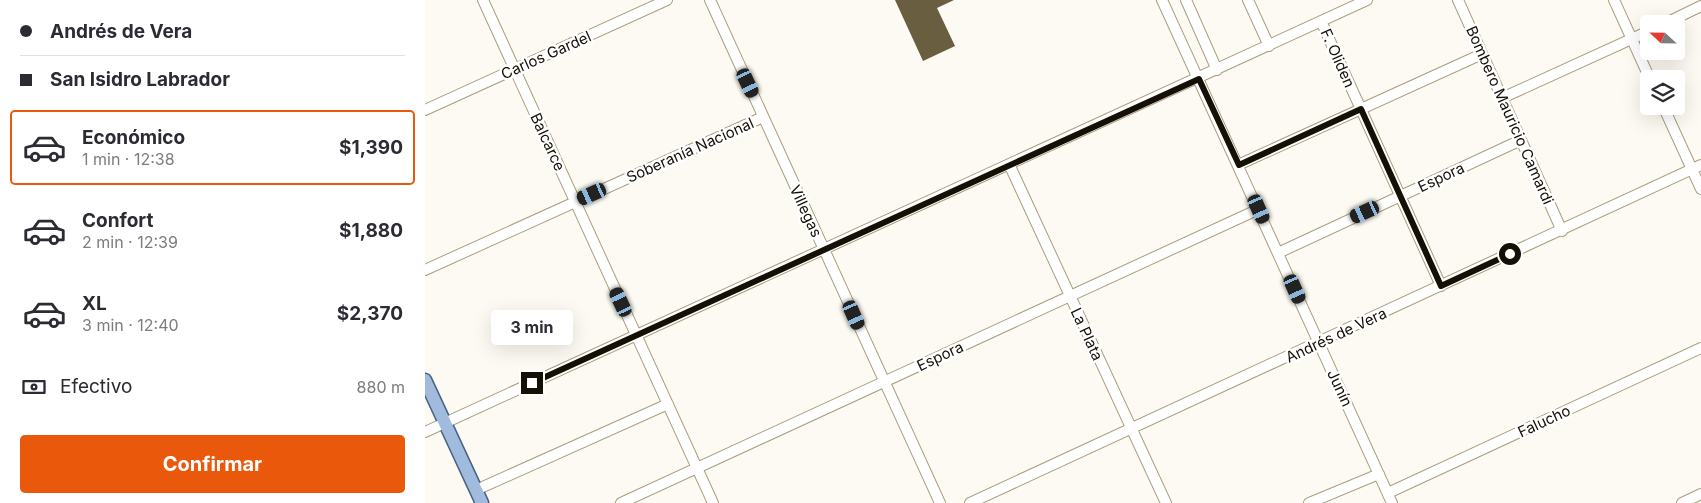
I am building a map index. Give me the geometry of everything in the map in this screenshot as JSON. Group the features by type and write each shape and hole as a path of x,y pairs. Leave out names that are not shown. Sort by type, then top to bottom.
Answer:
{"main road":[{"path":"425,380 482,503"}],"street":[{"name":"Balcarce","path":"483,0 713,503"},
{"name":"Carlos Gardel","path":"425,110 667,0"},
{"name":"Villegas","path":"710,0 940,503"},
{"name":"Junín","path":"1162,0 1390,498"},
{"path":"1186,0 1217,70"},
{"path":"1248,0 1269,46"},
{"path":"425,432 1009,164 1199,79 1367,0"},
{"name":"Bombero Mauricio Camardi","path":"1458,0 1562,230"},
{"path":"1614,0 1646,70"},
{"path":"1682,15 1701,6"},
{"name":"F. Oliden","path":"1321,21 1441,286"},
{"path":"1502,98 1640,35"},
{"path":"1239,165 1482,54"},
{"path":"1668,115 1696,167 1701,189"},
{"name":"Soberanía Nacional","path":"425,270 763,117"},
{"name":"Espora","path":"1279,253 1521,140"},
{"name":"La Plata","path":"1009,164 1166,503"},
{"name":"Andrés de Vera","path":"970,503 1696,167"},
{"name":"Espora","path":"621,503 1259,209"},
{"name":"Falucho","path":"1390,498 1701,348"},
{"path":"475,490 668,404"},
{"path":"1309,503 1379,474"},
{"path":"1682,503 1701,494"}],"building":[{"path":"895,0 954,0 937,8 955,46 923,61"}],"route":[{"path":"532,383 1199,79 1239,165 1361,109 1441,286 1510,254"}]}
